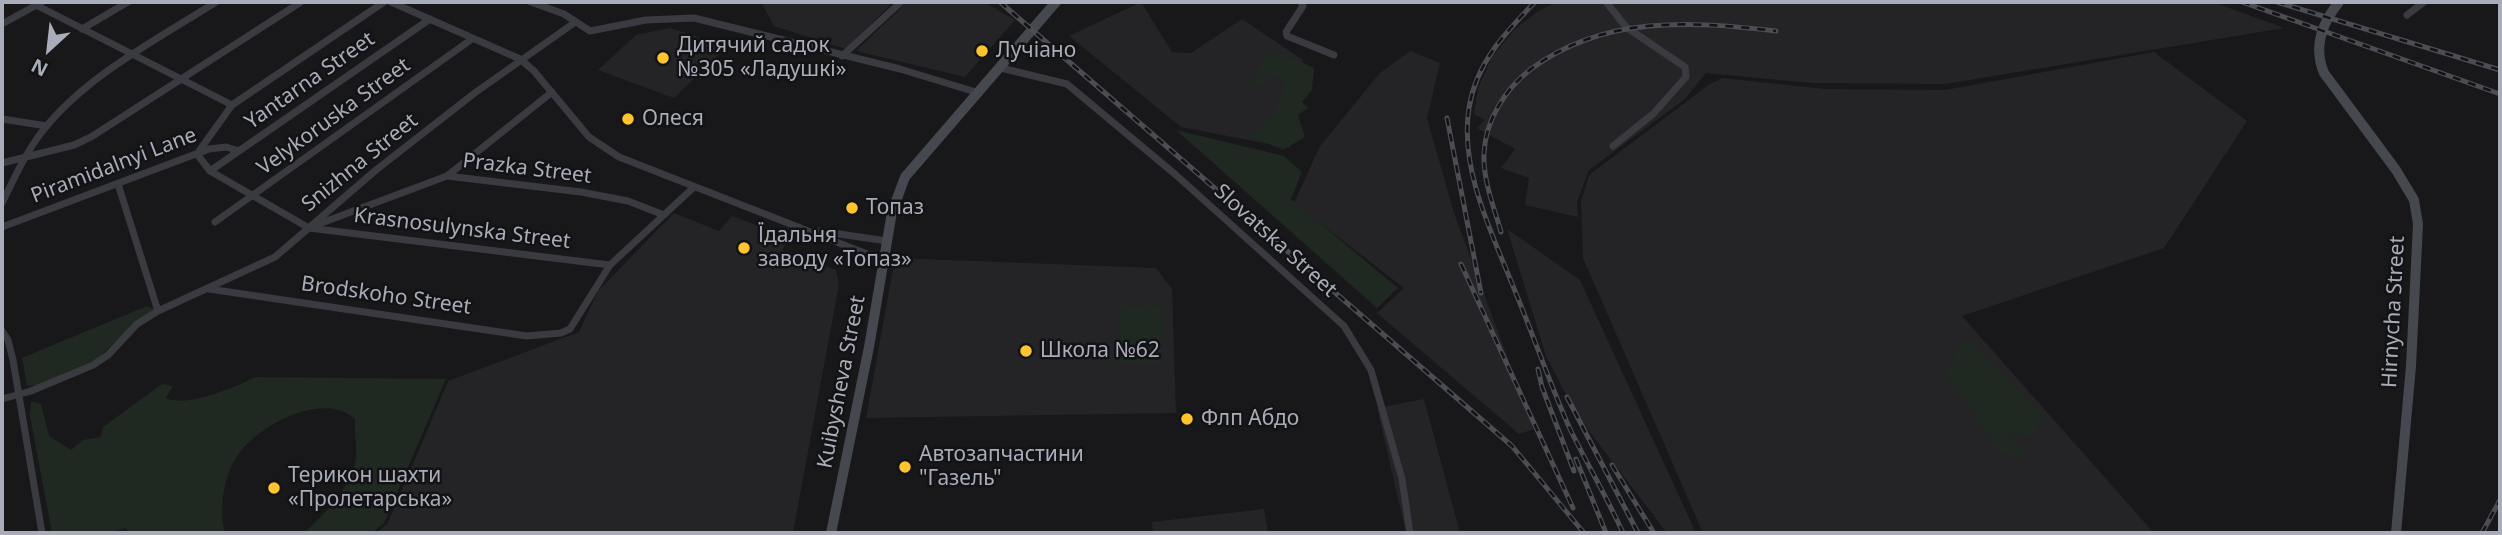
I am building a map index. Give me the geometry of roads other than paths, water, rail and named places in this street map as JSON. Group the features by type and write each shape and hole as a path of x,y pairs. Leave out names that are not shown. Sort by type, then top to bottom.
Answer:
{"main road":[{"name":"Kuibysheva Street","path":"831,533 885,261 892,212 905,177 1056,2"},
{"name":"Hirnycha Street","path":"2339,2 2329,17 2320,41 2318,57 2324,74 2396,170 2414,200 2418,224 2412,366 2396,533"}],"street":[{"path":"82,29 128,2"},
{"path":"2,203 25,158 47,126 91,83 216,2"},
{"path":"2,163 74,145 91,137 301,2"},
{"path":"309,228 210,171 197,155 232,105 384,2"},
{"path":"391,2 520,59 589,136 619,157 885,261"},
{"path":"531,2 564,14 586,30 595,31 646,20 694,18 979,93"},
{"path":"842,56 901,2"},
{"path":"1301,2 1303,6 1286,32 1287,36 1334,55"},
{"path":"1606,2 1626,27 1685,67 1686,77 1653,114 1613,146"},
{"path":"2407,15 2424,2"},
{"path":"2,24 39,4 82,29 232,105"},
{"name":"Yantarna Street","path":"210,171 430,19"},
{"name":"Snizhna Street","path":"2,399 31,391 93,365 108,355 137,324 158,311 275,257 376,170 520,59 574,23"},
{"name":"Velykoruska Street","path":"215,222 472,39"},
{"name":"Slovatska Street","path":"1001,68 1067,84 1176,175 1344,326 1371,370 1402,478 1410,533"},
{"path":"447,176 552,92"},
{"path":"2,119 47,126"},
{"name":"Piramidalnyi Lane","path":"2,227 217,147 239,151"},
{"name":"Prazka Street","path":"309,228 447,176 581,192 628,201 664,215"},
{"path":"118,184 158,311"},
{"path":"610,265 694,187"},
{"name":"Krasnosulynska Street","path":"309,228 610,265"},
{"path":"804,229 887,242"},
{"name":"Brodskoho Street","path":"205,288 527,336 561,333 574,326 610,265"},
{"path":"2,331 8,340 19,393 42,533"}],"railway":[{"path":"1000,2 1512,446 1584,533"},
{"path":"1535,2 1493,50 1478,77 1469,108 1469,155 1473,178 1488,225 1556,395 1570,429 1623,533"},
{"path":"2242,2 2500,94"},
{"path":"2277,2 2500,70"},
{"path":"1501,232 1485,174 1485,142 1498,107 1513,86 1531,69 1559,51 1588,39 1649,26 1712,25 1776,31"},
{"path":"1447,118 1481,293"},
{"path":"1461,264 1573,508"},
{"path":"1538,369 1542,387 1574,471"},
{"path":"1567,397 1638,533"},
{"path":"1576,459 1606,533"},
{"path":"1612,465 1654,533"},
{"path":"2482,533 2500,500"}],"place":[{"name":"Лучіано","path":"982,51"},
{"name":"Дитячий садок №305 «Ладушкі»","path":"663,58"},
{"name":"Олеся","path":"628,119"},
{"name":"Топаз","path":"852,208"},
{"name":"Їдальня заводу «Топаз»","path":"744,248"},
{"name":"Школа №62","path":"1026,351"},
{"name":"Флп Абдо","path":"1187,419"},
{"name":"Автозапчастини \"Газель\"","path":"905,467"},
{"name":"Терикон шахти «Пролетарська»","path":"274,488"}]}
